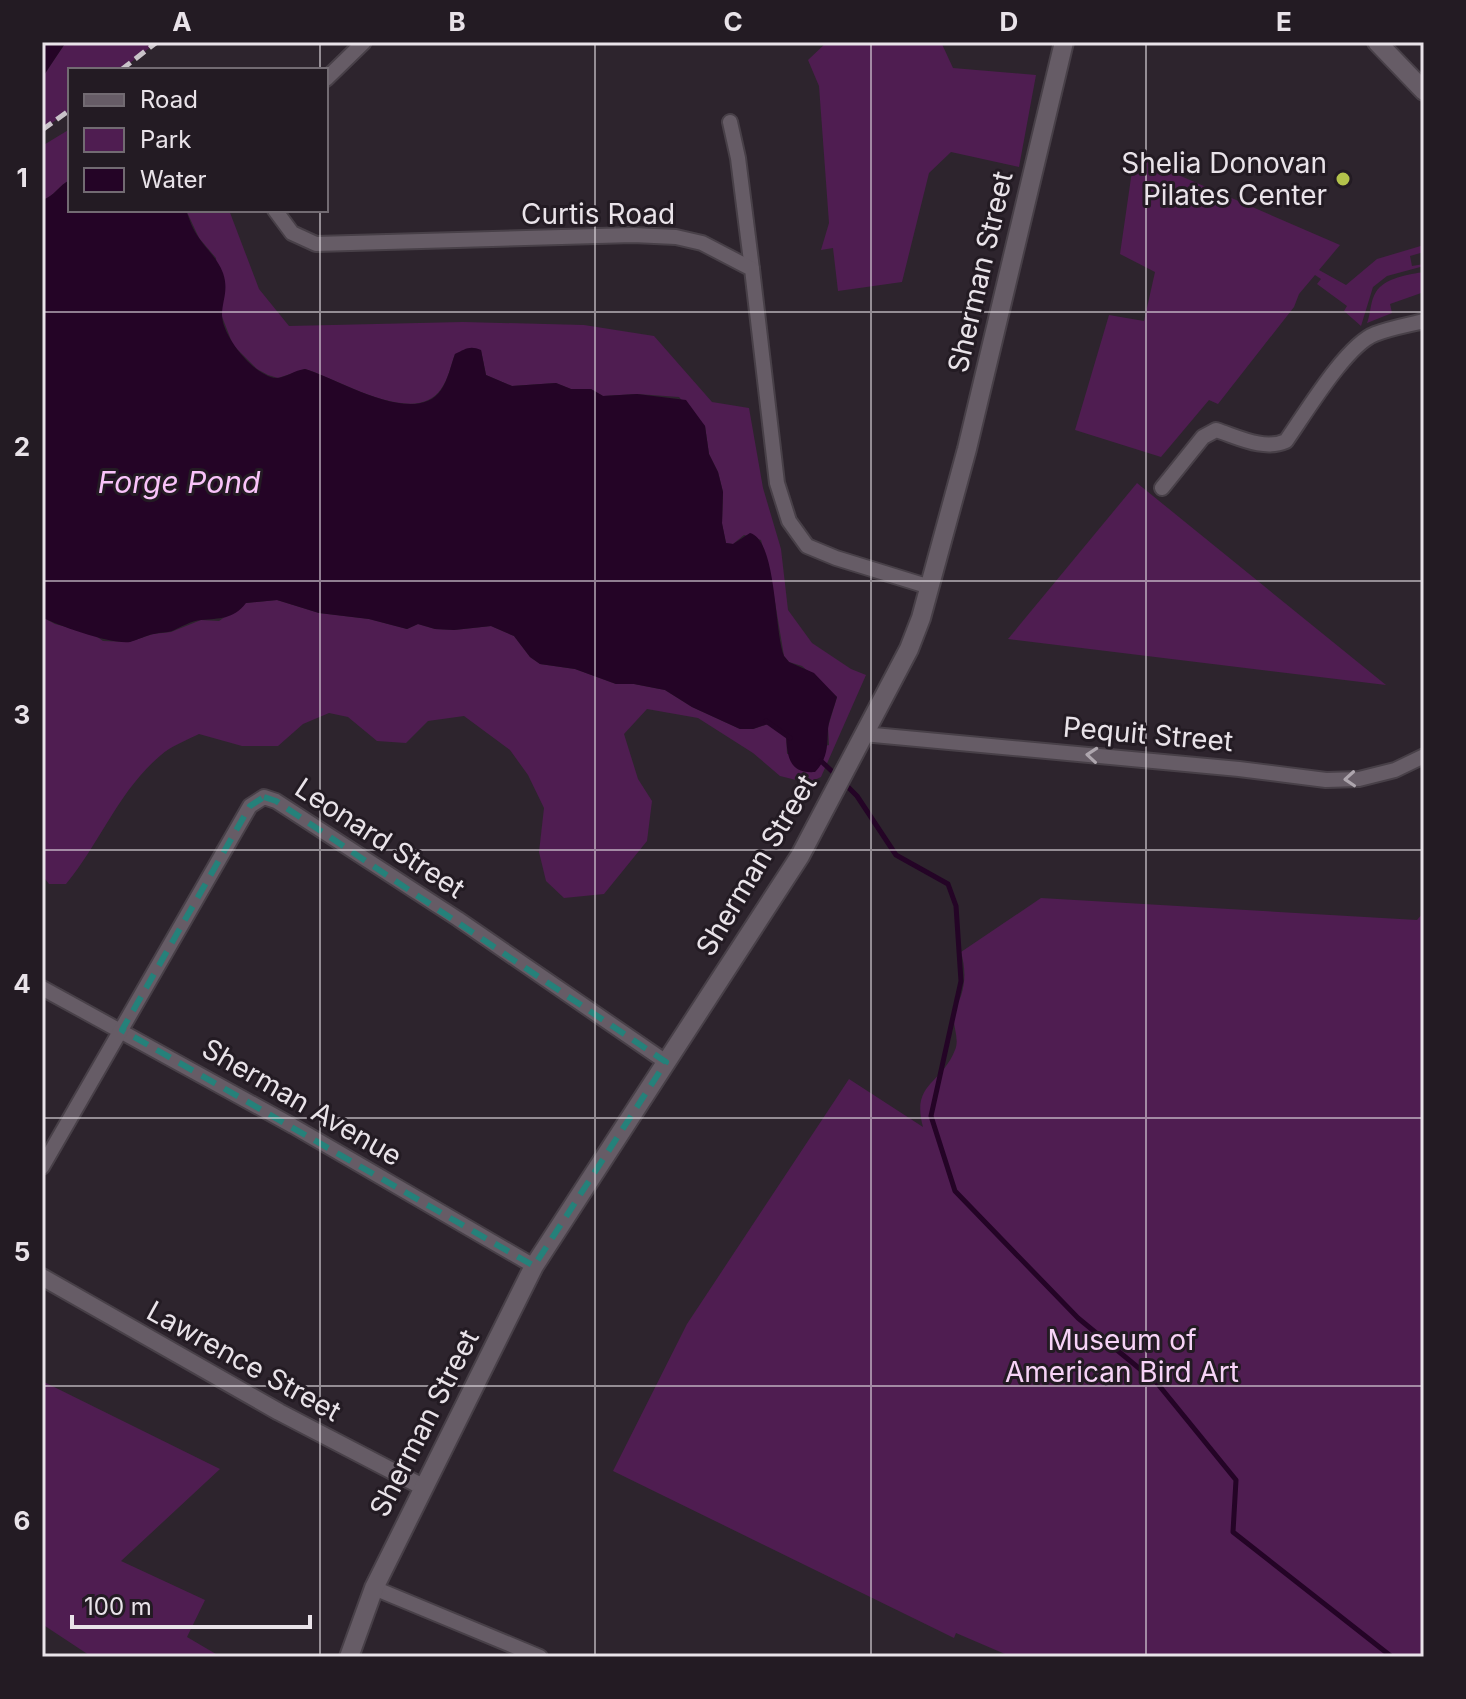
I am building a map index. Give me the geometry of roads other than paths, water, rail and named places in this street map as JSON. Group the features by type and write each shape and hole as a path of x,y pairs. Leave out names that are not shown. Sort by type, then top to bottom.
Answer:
{"main road":[{"name":"Sherman Street","path":"349,1657 374,1588 534,1266 800,856 909,649 930,587 977,407 1064,42"},
{"path":"1377,42 1424,91"}],"street":[{"path":"328,77 364,42"},
{"path":"730,122 738,158 777,483 789,521 807,546 930,587"},
{"name":"Curtis Road","path":"276,212 292,233 316,244 633,235 676,237 702,243 752,269"},
{"path":"1162,488 1211,431 1265,444 1286,441 1346,357 1360,343 1374,334 1424,321"},
{"name":"Pequit Street","path":"863,734 1192,764 1326,780 1359,779 1424,756"},
{"name":"Leonard Street","path":"42,1167 250,806 264,797 276,801 458,919 666,1062"},
{"name":"Sherman Avenue","path":"42,988 122,1030 534,1266"},
{"name":"Lawrence Street","path":"42,1277 279,1412 423,1487"},
{"path":"374,1588 540,1657"}],"water":[{"path":"42,42 66,42 42,78"},
{"name":"Forge Pond","path":"68,181 68,212 187,212 195,232 225,279 222,315 227,333 249,363 267,376 279,378 305,369 375,397 413,404 429,400 441,390 455,354 474,348 481,350 486,375 512,386 556,383 571,389 591,389 603,396 637,394 686,400 705,426 709,454 718,472 723,492 722,523 726,543 733,544 750,533 759,539 770,569 784,656 789,662 814,673 837,697 826,752 819,767 815,772 806,772 794,766 788,756 786,733 771,723 753,729 740,729 692,707 665,690 616,684 575,669 540,664 530,657 514,636 491,626 454,630 418,624 407,629 369,619 319,613 277,600 246,603 236,613 225,617 197,621 170,632 122,642 86,634 42,617 42,200"}],"waterway":[{"path":"766,721 790,738"},
{"path":"821,761 837,776"},
{"path":"844,783 857,796 896,855 948,884 956,906 961,981 931,1116 955,1191 1078,1318 1157,1383 1236,1480 1233,1532 1392,1657"}],"railway":[{"path":"124,68 157,42"},
{"path":"42,130 68,111"}],"place":[{"name":"Shelia Donovan Pilates Center","path":"1343,179"}],"park label":[{"name":"Museum of American Bird Art","path":"1122,1356"}]}
